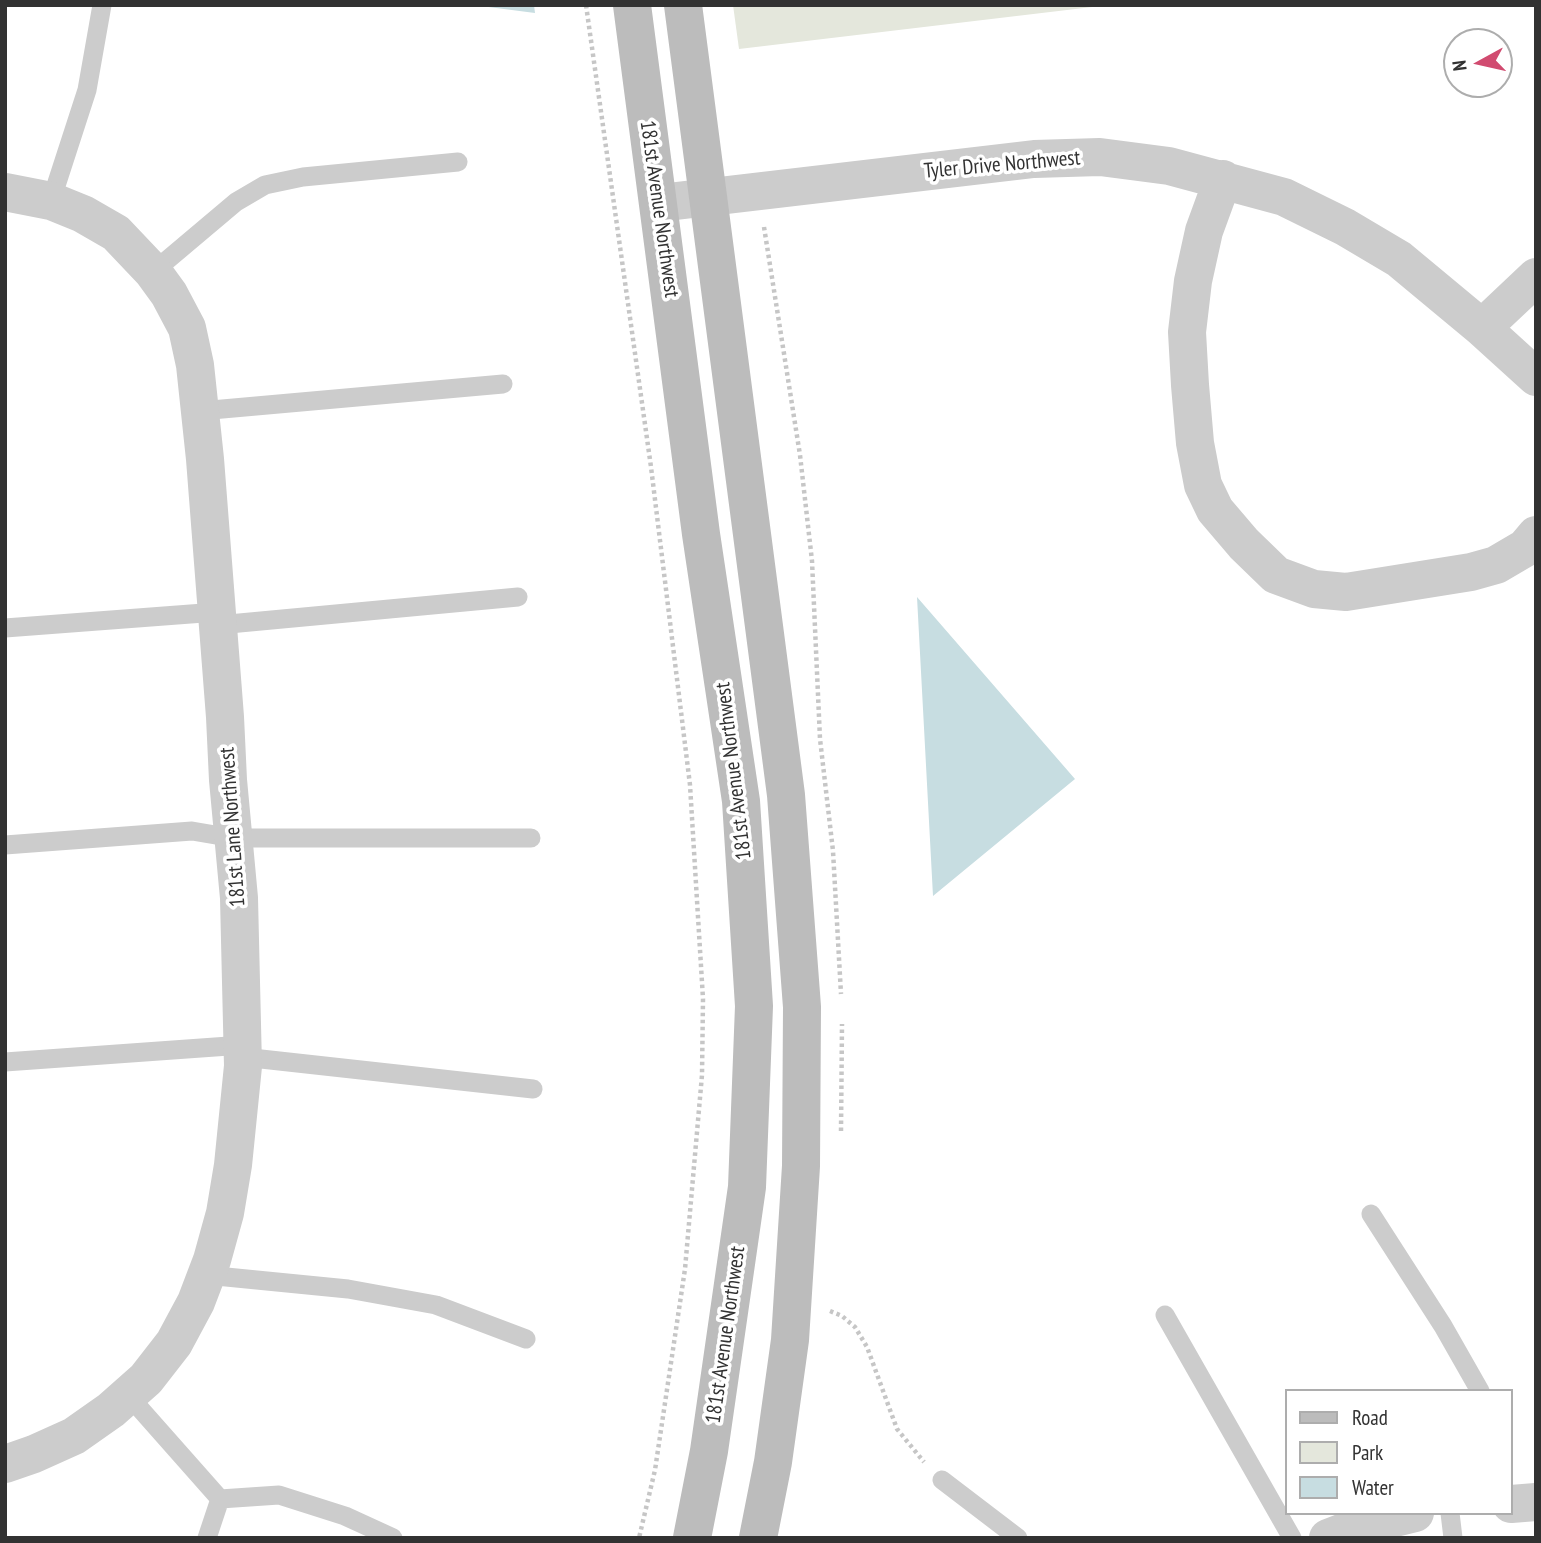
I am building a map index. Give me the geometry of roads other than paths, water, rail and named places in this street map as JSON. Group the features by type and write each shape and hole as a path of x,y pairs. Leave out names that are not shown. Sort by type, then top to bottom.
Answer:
{"main road":[{"name":"181st Avenue Northwest","path":"632,5 700,520 741,801 754,1006 747,1188 709,1451 692,1538"},
{"path":"683,5 786,795 802,1007 802,1166 790,1340 774,1462 758,1538"}],"street":[{"name":"Tyler Drive Northwest","path":"659,203 1034,159 1100,157 1169,166 1284,197 1345,227 1399,259 1536,377"},
{"path":"1223,179 1204,231 1193,281 1188,332 1190,385 1195,443 1203,485 1215,509 1244,544 1276,575 1314,589 1346,592 1471,572 1496,565 1525,548 1536,535"},
{"name":"181st Lane Northwest","path":"5,192 51,201 83,214 116,233 169,293 187,328 195,365 200,411 217,618 242,956 243,1051 225,1213 196,1302 174,1343 146,1379 75,1436 5,1464"},
{"path":"1482,328 1536,277"},
{"path":"1513,1504 1536,1502"},
{"path":"1328,1538 1354,1528 1407,1515"}],"lane":[{"path":"51,201 87,90 102,5"},
{"path":"153,272 236,202 265,185 303,177 458,162"},
{"path":"200,411 502,384"},
{"path":"5,628 217,618 518,597"},
{"path":"5,845 192,831 233,838 531,838"},
{"path":"5,1062 243,1051 533,1089"},
{"path":"1371,1214 1443,1326 1479,1389"},
{"path":"206,1275 348,1289 436,1305 526,1339"},
{"path":"1165,1315 1292,1538"},
{"path":"128,1395 220,1499"},
{"path":"942,1480 1018,1538"},
{"path":"220,1499 279,1495 345,1516 393,1538"},
{"path":"207,1538 220,1499"},
{"path":"1450,1515 1453,1538"}],"water":[{"path":"473,5 534,5 535,13"},
{"path":"917,597 1075,779 933,896"}]}
